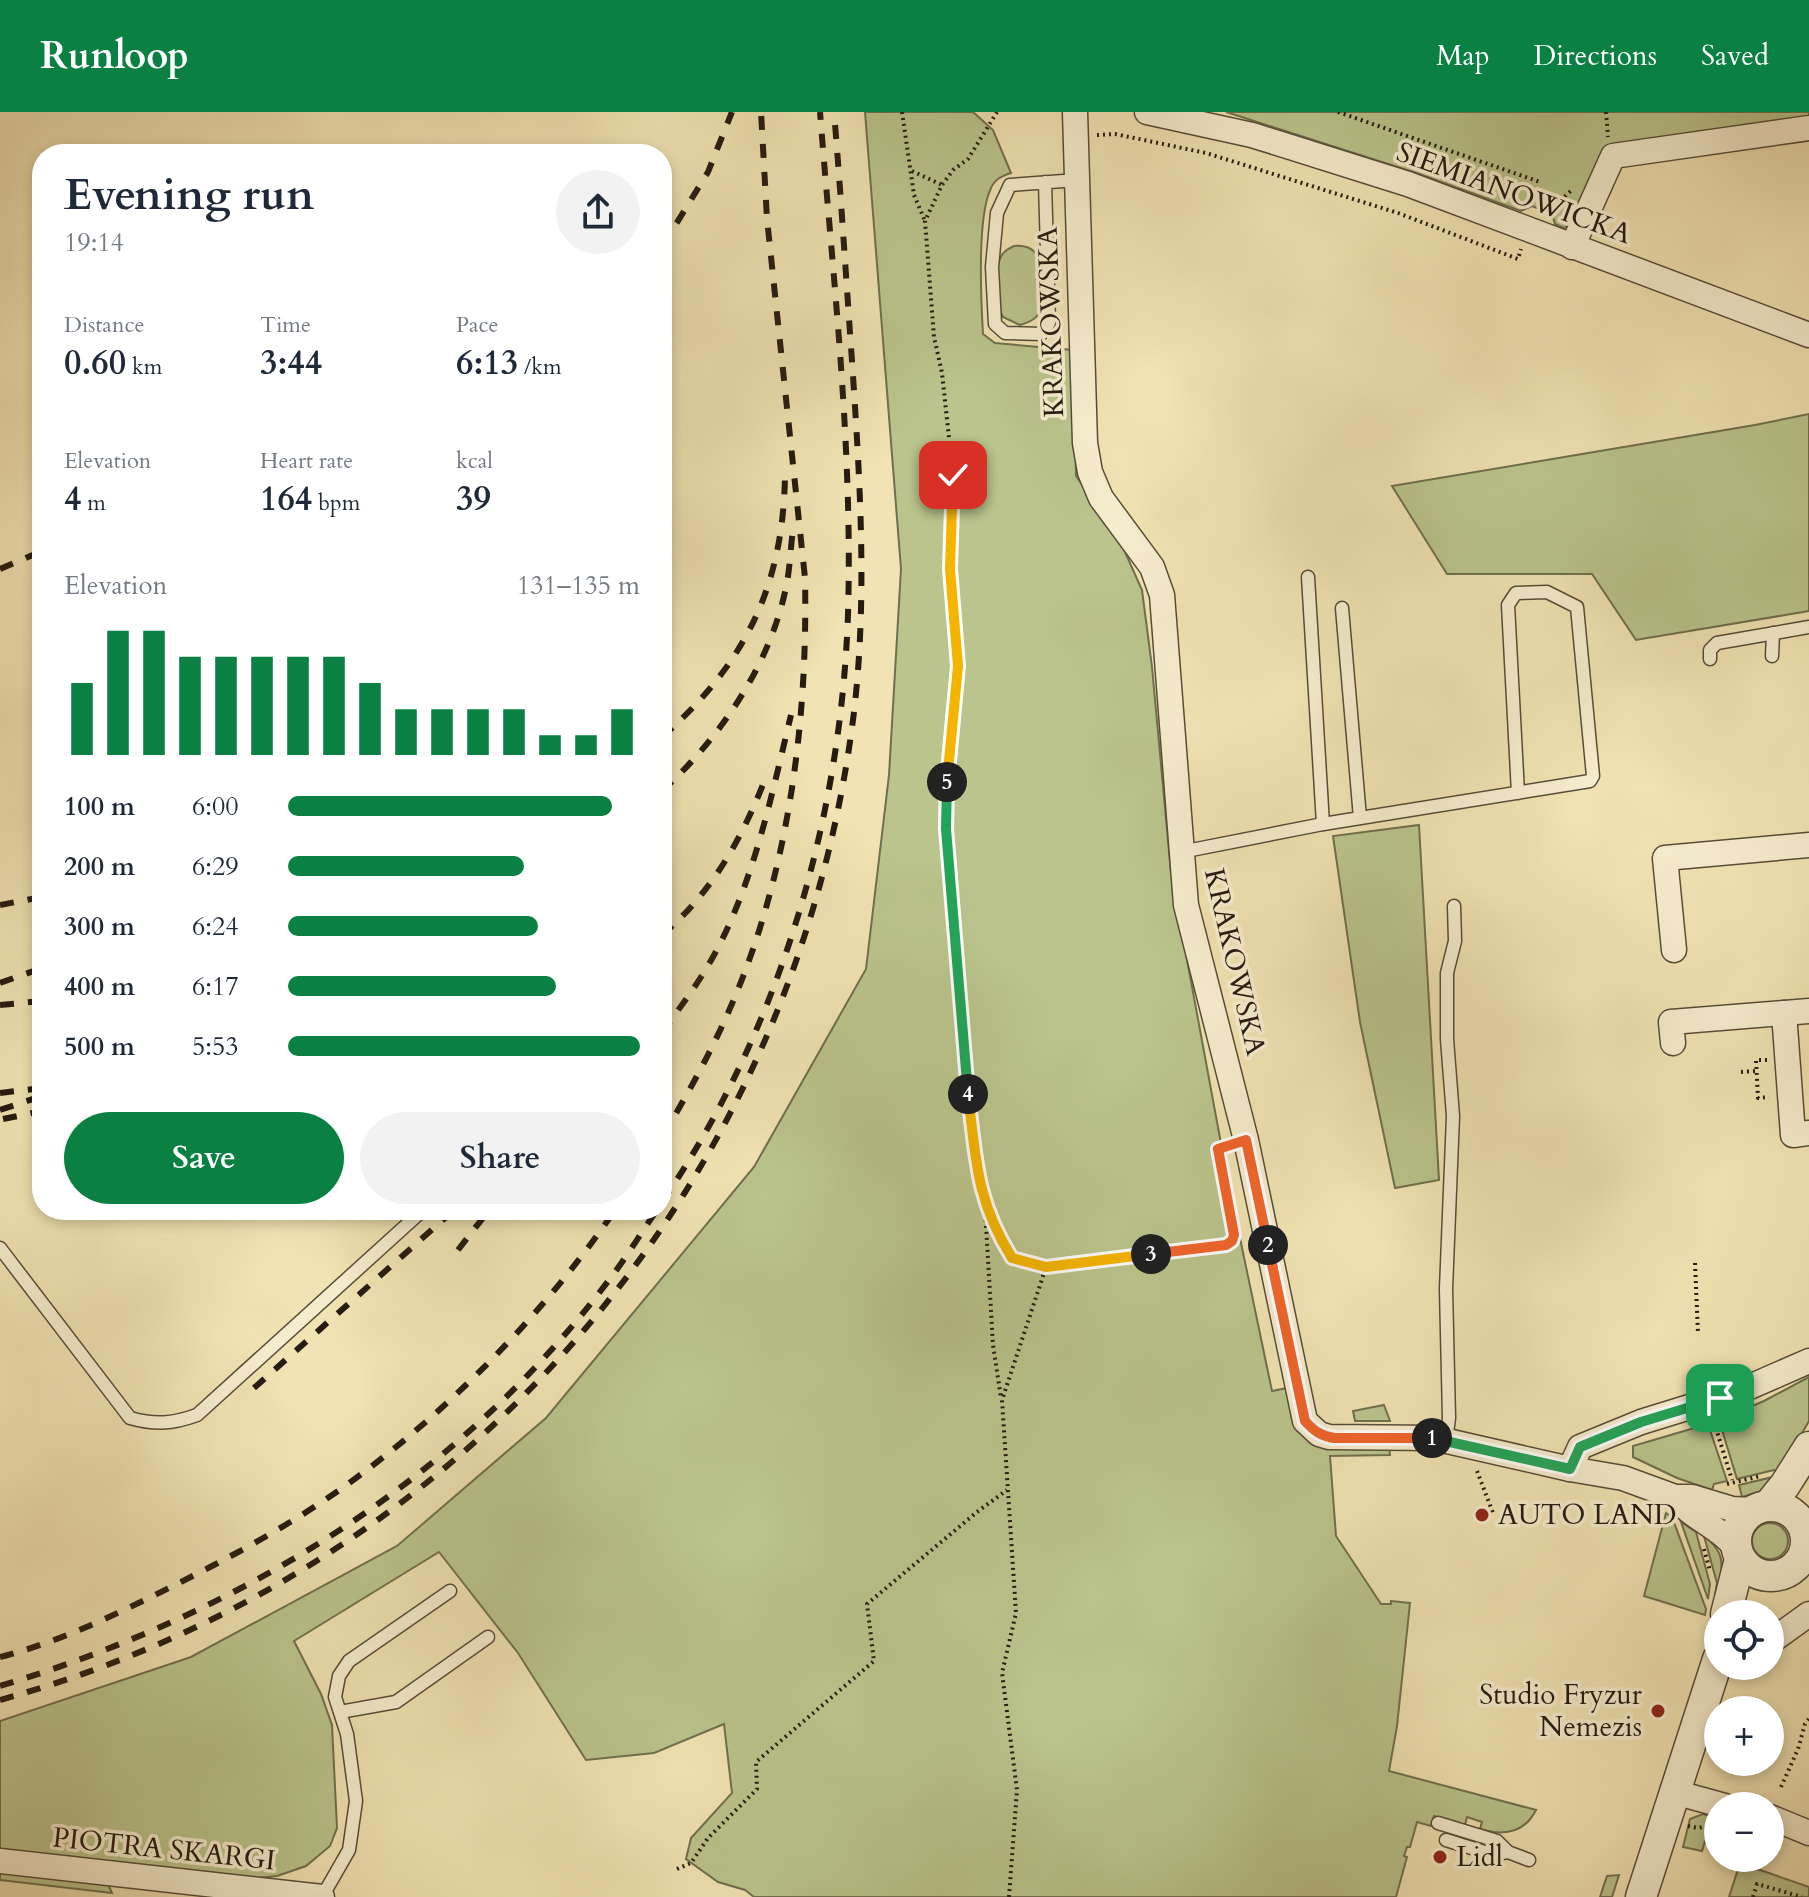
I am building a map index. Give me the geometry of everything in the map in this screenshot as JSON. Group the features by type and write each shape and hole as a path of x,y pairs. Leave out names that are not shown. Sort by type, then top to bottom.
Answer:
{"street":[{"name":"SIEMIANOWICKA","path":"1147,112 1201,118 1408,184 1809,335"},
{"name":"KRAKOWSKA","path":"1076,124 1087,458 1101,498 1152,567 1162,595 1186,905 1246,1140 1305,1421 1319,1434 1334,1438 1422,1437 1631,1480 1675,1497 1692,1497 1732,1509 1761,1508"},
{"path":"1572,247 1613,156 1809,128"},
{"path":"1674,950 1665,858 1809,845"},
{"path":"1673,1043 1671,1022 1809,1011"},
{"path":"1784,1013 1793,1135 1809,1133"},
{"path":"1570,1469 1580,1447 1641,1422 1738,1392 1809,1361"},
{"path":"1729,1600 1738,1553 1737,1530 1747,1515 1761,1508 1785,1485 1809,1447"},
{"path":"1760,1600 1800,1561 1805,1534 1801,1505 1809,1484"},
{"name":"KRAKOWSKA","path":"1675,1497 1685,1510 1725,1535 1738,1553"},
{"path":"1761,1508 1781,1507 1790,1511 1805,1534"},
{"path":"1738,1553 1748,1568 1790,1573"},
{"path":"1784,1632 1809,1614"},
{"path":"1641,1897 1711,1680"},
{"path":"1674,1792 1704,1800"},
{"path":"1784,1823 1809,1833"},
{"name":"PIOTRA SKARGI","path":"0,1861 322,1897"}],"lane":[{"path":"1045,182 1049,323 1041,334 1005,333 995,324 992,267 997,213 1010,185 1045,182 1077,180"},
{"path":"1308,577 1323,824"},
{"path":"1181,852 1323,824 1518,793 1590,781 1593,776 1577,607 1547,592 1516,593 1508,605 1518,793"},
{"path":"1342,608 1360,818"},
{"path":"1710,659 1710,650 1717,643 1809,627"},
{"path":"1772,656 1773,633"},
{"path":"1446,1441 1449,1418 1446,1289 1453,1116 1447,1039 1447,984 1455,941 1454,906"},
{"path":"0,1248 130,1418 149,1423 174,1423 197,1415 412,1220"},
{"path":"322,1897 349,1850 356,1801 347,1734 335,1697 339,1676 349,1661 450,1591"},
{"path":"340,1712 396,1702 488,1637"},
{"path":"1438,1823 1497,1841 1508,1852 1529,1860"},
{"path":"1446,1840 1494,1855 1508,1852"}],"path":[{"path":"902,112 914,195 925,221 934,337 942,373 953,475 950,569 958,666 947,764 946,829 965,1072 979,1187 985,1205 995,1231 1012,1258 1046,1267 1226,1245 1234,1235 1218,1149 1246,1140"},
{"path":"925,221 942,185 953,170 968,159 997,112"},
{"path":"1338,112 1540,182"},
{"path":"1076,124 1206,153 1398,213 1518,259 1519,255"},
{"path":"912,171 942,185"},
{"path":"1741,1072 1756,1068 1758,1098 1780,1096"},
{"path":"985,1205 993,1345 1008,1459 1007,1490 1016,1613 1002,1673 1017,1799 1009,1897"},
{"path":"1695,1263 1698,1334"},
{"path":"1002,1400 1046,1267"},
{"path":"1715,1426 1732,1480"},
{"path":"1475,1466 1493,1513"},
{"path":"1716,1487 1773,1473"},
{"path":"677,1869 691,1863 708,1838 757,1789 756,1762 874,1661 867,1604 1007,1490"},
{"path":"1703,1546 1710,1572"},
{"path":"1782,1784 1809,1719"},
{"path":"1682,1825 1704,1826"},
{"path":"1753,1897 1757,1884 1802,1897"}],"green space":[{"path":"865,112 973,112 993,130 1011,173 999,178 993,185 984,218 981,259 983,334 995,343 1073,350 1076,476 1117,534 1142,590 1171,873 1227,1176 1272,1391 1287,1388 1297,1426 1389,1446 1390,1455 1330,1456 1336,1536 1381,1604 1391,1604 1391,1601 1410,1603 1389,1771 1536,1810 1525,1824 1505,1832 1480,1829 1482,1822 1467,1817 1465,1825 1434,1816 1431,1826 1417,1822 1404,1856 1407,1857 1396,1897 754,1897 745,1890 718,1882 686,1859 691,1838 732,1793 724,1724 654,1753 586,1760 518,1653 439,1552 294,1641 321,1694 332,1725 337,1828 330,1846 306,1866 277,1876 258,1878 0,1849 0,1721 191,1657 397,1546 546,1418 754,1167 866,969 889,775 901,569"},
{"path":"1226,112 1809,112 1809,122 1628,150 1570,226 1564,228 1555,224 1552,214 1532,206 1521,211 1419,174"},
{"path":"1014,246 1030,248 1038,257 1041,270 1039,312 1032,321 1020,325 1003,317 997,289 1001,257"},
{"path":"1809,414 1809,611 1636,640 1592,574 1447,574 1392,486 1755,425"},
{"path":"1419,825 1439,1180 1395,1188 1360,1022 1333,836"},
{"path":"1809,1377 1809,1421 1779,1473 1774,1470 1737,1479 1719,1420"},
{"path":"1384,1405 1390,1421 1355,1421 1353,1411"},
{"path":"1708,1424 1727,1481 1714,1484 1712,1490 1677,1478 1633,1457 1633,1446"},
{"path":"1773,1477 1762,1491 1742,1497 1739,1485"},
{"path":"1666,1513 1672,1517 1704,1604 1704,1615 1644,1596"},
{"path":"1681,1522 1696,1532 1710,1584 1708,1599"},
{"path":"1770,1523 1783,1528 1788,1541 1783,1554 1770,1559 1757,1554 1752,1541 1757,1528"},
{"path":"1704,1536 1717,1549 1722,1563 1715,1595 1717,1583"},
{"path":"1704,1814 1702,1851 1683,1847 1690,1819"},
{"path":"0,1872 108,1884 112,1893 0,1880"},
{"path":"1737,1872 1766,1872 1809,1887 1809,1897 1729,1897"},
{"path":"1619,1875 1612,1897 1600,1897 1607,1876"}],"railway":[{"path":"672,231 708,172 732,112"},
{"path":"672,1120 728,1013 766,909 790,800 803,689 805,578 767,219 761,112"},
{"path":"672,1186 703,1136 739,1067 770,995 796,922 817,846 843,692 848,614 848,489 820,112"},
{"path":"672,1211 759,1055 818,893 853,720 860,631 860,496 834,112"},
{"path":"672,727 716,681 754,621 777,553 785,476"},
{"path":"672,781 721,725 754,675 767,648 785,592 793,530"},
{"path":"0,569 32,555"},
{"path":"672,1019 701,977 733,916 756,850 791,715"},
{"path":"672,926 697,900 725,861 748,819 767,774"},
{"path":"0,905 32,899"},
{"path":"0,983 32,972"},
{"path":"0,1005 32,1002"},
{"path":"0,1093 32,1089"},
{"path":"0,1110 32,1099"},
{"path":"3,1119 32,1113"},
{"path":"254,1388 443,1220"},
{"path":"458,1250 481,1220"},
{"path":"0,1657 65,1636 149,1598 258,1541 333,1494 424,1424 467,1384 547,1299 608,1220"},
{"path":"0,1686 89,1656 175,1621 258,1579 337,1532 413,1478 483,1419 549,1352 609,1280 650,1220"},
{"path":"0,1700 166,1641 318,1560 456,1459 576,1340 665,1220"}],"place":[{"name":"AUTO LAND","path":"1482,1515"},
{"name":"Studio Fryzur Nemezis","path":"1658,1711"},
{"name":"Lidl","path":"1440,1857"}],"route":[{"path":"953,475 950,569 958,666 947,764 946,829 965,1072 979,1187 995,1231 1012,1258 1046,1267 1226,1245 1234,1235 1218,1149 1246,1140 1305,1421 1319,1434 1334,1438 1434,1438 1570,1469 1580,1447 1641,1422 1720,1398"}]}
